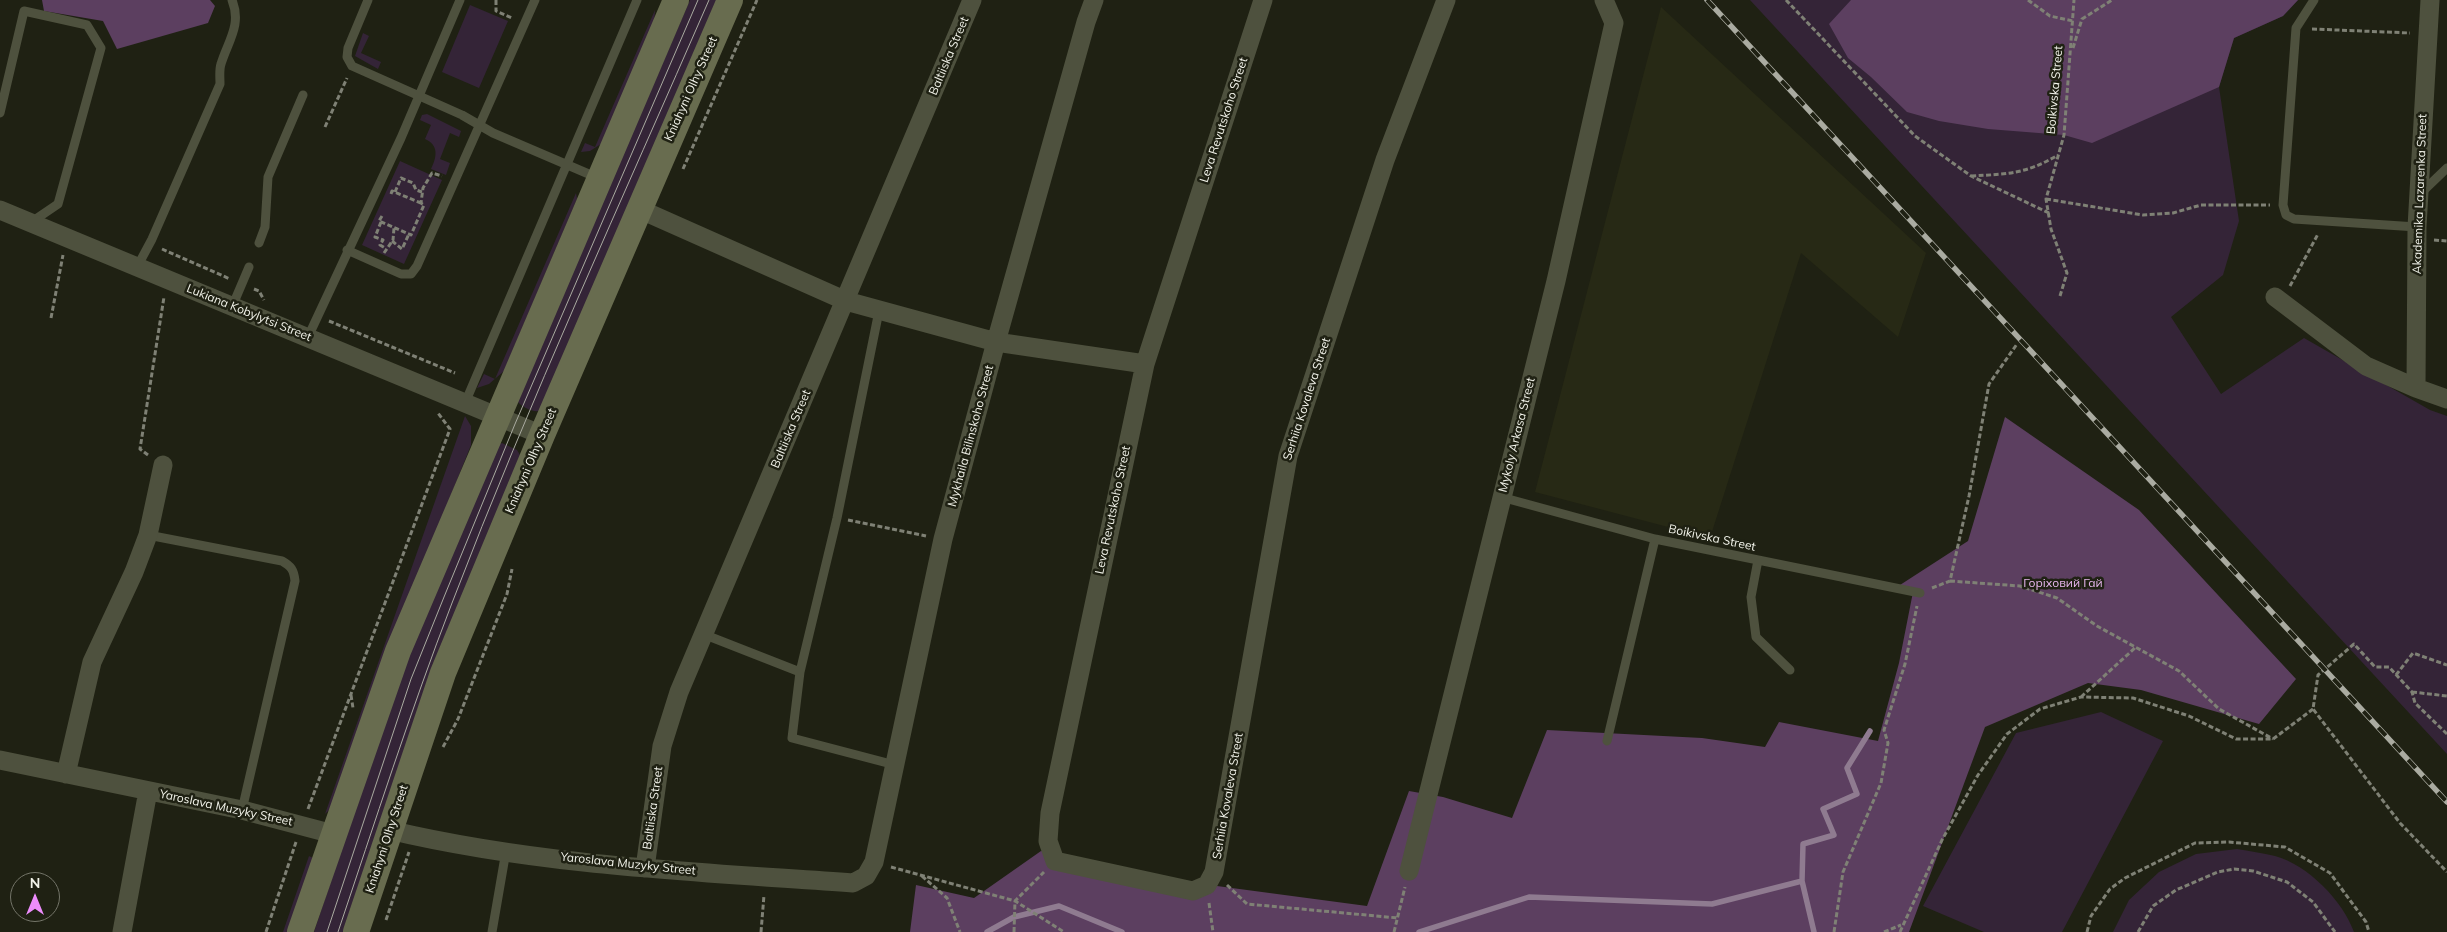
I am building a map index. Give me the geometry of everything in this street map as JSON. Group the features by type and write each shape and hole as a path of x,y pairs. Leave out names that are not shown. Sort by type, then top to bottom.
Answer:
{"main road":[{"path":"300,932 398,651 676,0"},
{"name":"Kniahyni Olhy Street","path":"356,932 443,673 542,435 730,0"}],"street":[{"name":"Baltiiska Street","path":"645,868 662,746 678,692 846,301 972,0"},
{"name":"Mykhaila Bilinskoho Street","path":"870,869 943,539 996,342 1086,22 1094,0"},
{"name":"Leva Revutskoho Street","path":"1055,862 1048,841 1050,813 1145,364 1263,0"},
{"name":"Serhiia Kovaleva Street","path":"1211,879 1288,456 1385,160 1446,0"},
{"name":"Mykoly Arkasa Street","path":"1409,871 1556,281 1614,23 1604,0"},
{"name":"Akademika Lazarenka Street","path":"2416,388 2416,227 2430,0"},
{"path":"639,209 846,301 996,342 1145,364"},
{"name":"Lukiana Kobylytsi Street","path":"0,210 542,435"},
{"path":"2278,299 2366,366 2416,388 2447,399"},
{"path":"66,774 92,662 134,572 148,535 163,465"},
{"name":"Yaroslava Muzyky Street","path":"0,760 242,810 333,834"},
{"name":"Yaroslava Muzyky Street","path":"122,932 148,790"},
{"name":"Yaroslava Muzyky Street","path":"389,830 506,851 645,868 853,883 870,869"},
{"path":"1055,862 1192,891 1211,879"}],"lane":[{"path":"137,267 152,239 220,84 220,66 236,28 235,8 232,0"},
{"path":"368,0 348,48 347,57 352,66 600,179"},
{"path":"308,337 347,250 404,140 419,95 460,0"},
{"path":"347,250 401,274 411,274 417,266 535,0"},
{"path":"465,403 638,0"},
{"path":"2314,0 2296,28 2283,205 2286,215 2294,219 2416,227"},
{"path":"0,113 24,11 87,25 101,48 58,204 30,223"},
{"path":"259,243 265,227 268,177 303,95"},
{"path":"2418,197 2447,168"},
{"path":"232,306 249,267"},
{"path":"879,310 837,518 800,672 792,738 894,765"},
{"name":"Boikivska Street","path":"1501,497 1655,539 1920,593"},
{"path":"148,535 282,561 290,565 294,572 295,581 242,810"},
{"path":"1607,741 1655,539"},
{"path":"1758,560 1751,597 1756,637 1790,670"},
{"path":"704,634 800,672"},
{"path":"492,932 506,851"}],"path":[{"path":"496,0 496,11 504,17 514,19"},
{"path":"680,177 757,0"},
{"path":"1786,0 1915,136 1971,176 2049,213"},
{"path":"2028,0 2050,16 2073,21"},
{"name":"Boikivska Street","path":"2060,296 2067,273 2052,228 2046,199 2064,135 2074,0"},
{"path":"2071,54 2082,19 2112,0"},
{"path":"2296,28 2428,34"},
{"path":"325,127 352,66"},
{"path":"1971,176 2015,174 2037,168 2058,155"},
{"path":"392,242 402,249 409,234 411,235 424,205 421,203 422,192 432,173 442,176"},
{"path":"395,192 401,178 413,183 416,190 422,192"},
{"path":"389,198 392,191 421,203"},
{"path":"2046,199 2143,215 2173,213 2202,205 2283,205"},
{"path":"383,214 375,236 383,240 380,245 386,248"},
{"path":"2278,299 2312,248 2324,221"},
{"path":"381,222 409,234"},
{"path":"382,258 386,248 392,242 394,228"},
{"path":"51,318 63,254"},
{"path":"163,465 140,449 164,296"},
{"path":"321,318 455,373"},
{"path":"1950,581 1969,496 1989,384 2017,344"},
{"path":"304,818 450,429 436,411"},
{"path":"837,518 943,539"},
{"path":"442,749 458,719 507,594 514,562"},
{"path":"1834,932 1843,872 1881,783 1888,743 1884,730 1905,664 1920,593 1950,581 2020,586 2057,598 2097,626 2179,671 2219,708 2273,739"},
{"path":"1900,932 1978,775 2007,734 2040,709 2081,697 2133,698 2188,716 2236,739 2273,739 2313,708 2318,675 2354,644 2375,667 2389,667 2412,692 2415,703 2447,734"},
{"path":"2081,697 2136,648"},
{"path":"2396,675 2413,653 2447,665"},
{"path":"2412,692 2447,696"},
{"path":"2313,708 2400,823 2447,872"},
{"path":"266,932 298,835"},
{"path":"2086,932 2091,916 2100,902 2110,890 2125,878 2195,843 2229,842 2285,847 2330,872 2366,922 2368,932"},
{"path":"385,923 410,848"},
{"path":"1014,931 1015,903 1055,862"},
{"path":"870,869 920,875 1020,904 1064,932"},
{"path":"2138,932 2153,906 2176,890 2218,872 2234,870 2253,871 2287,882 2313,902 2335,932"},
{"path":"1395,932 1409,871"},
{"path":"920,875 947,898 960,932"},
{"path":"761,932 766,876"},
{"path":"1211,879 1247,904 1398,918"},
{"path":"1211,879 1213,932"},
{"path":"1884,932 1902,925"}],"shaded area":[{"path":"690,0 718,0 539,411 530,410 517,401 519,394"},
{"path":"1750,0 2298,0 2283,16 2234,38 2219,87 2239,221 2223,275 2171,317 2221,394 2304,338 2430,410 2447,416 2447,754"},
{"path":"470,5 508,21 479,88 442,72"},
{"path":"1661,7 1926,253 1898,337 1801,253 1710,538 1535,492"},
{"path":"655,10 654,24 601,144 590,151 581,152 585,143 595,147"},
{"path":"363,33 369,36 361,53 381,62 378,69 355,56"},
{"path":"427,114 461,131 459,137 450,133 440,159 450,163 446,175 431,169 436,152 433,145 425,139 431,125 420,120 422,115"},
{"path":"400,161 442,180 404,264 362,245"},
{"path":"576,193 577,199 504,371 495,379"},
{"path":"484,374 495,379 489,384 477,388"},
{"path":"465,416 471,426 471,445 389,650 332,807 325,814"},
{"path":"502,443 517,450 520,455 348,932 314,932 394,691 497,445"},
{"path":"2101,712 2163,741 2062,932 1984,932 1923,906 2016,733"},
{"path":"2237,849 2275,856 2300,867 2333,897 2342,908 2354,932 2113,932 2129,900 2159,872 2196,854"},
{"path":"309,856 315,859 291,932 283,932"}],"green space":[{"path":"42,0 210,0 215,6 208,23 117,49 103,21 44,11"},
{"path":"1851,0 2298,0 2283,16 2234,38 2219,87 2092,143 2064,135 1988,129 1939,121 1907,112 1871,77 1848,58 1829,24"},
{"name":"Горіховий Гай","path":"2005,417 2139,510 2296,679 2259,724 2141,690 2088,683 1985,727 1909,932 910,932 916,885 974,898 1041,851 1172,880 1367,906 1409,791 1443,797 1512,818 1547,730 1702,738 1765,747 1779,722 1878,741 1899,663 1913,592 1900,585 1968,541"}],"waterway":[{"path":"1419,932 1529,897 1712,904 1802,881 1803,844 1834,835 1823,809 1857,794 1847,768 1870,731"},
{"path":"1802,881 1814,932"},
{"path":"987,932 1014,917 1059,906 1122,932"}],"tram line":[{"path":"327,932 411,679 515,424 698,0"},
{"path":"338,932 422,685 482,527 577,300 709,0"}],"railway":[{"path":"1707,0 2447,802"}]}
